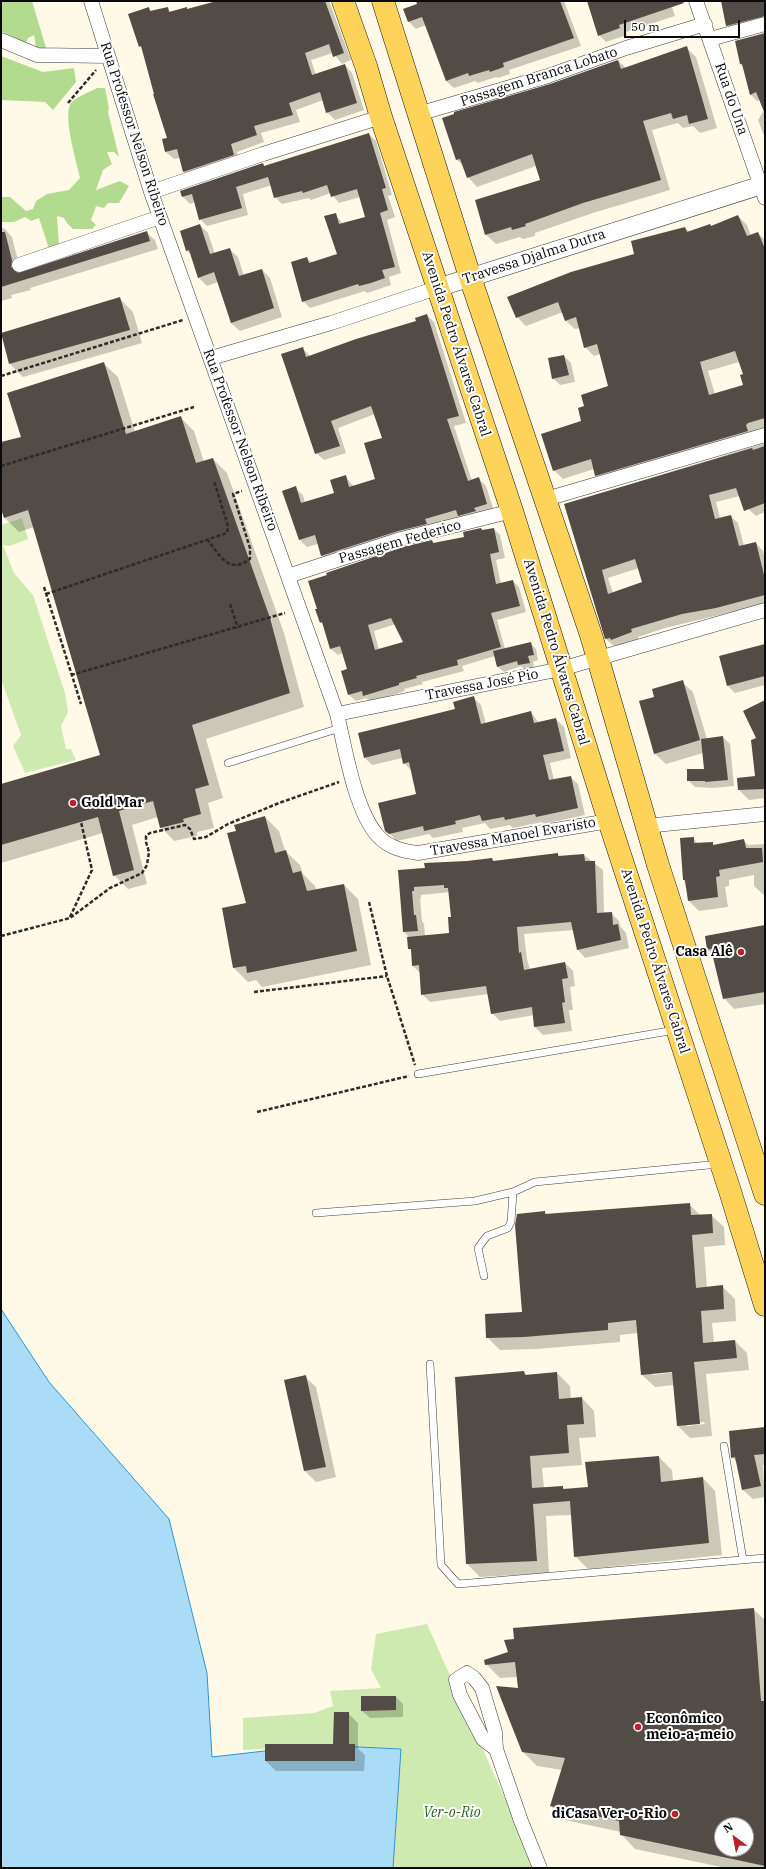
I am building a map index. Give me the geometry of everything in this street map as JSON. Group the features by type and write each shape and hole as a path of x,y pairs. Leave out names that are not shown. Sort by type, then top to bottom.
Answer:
{"main road":[{"name":"Avenida Pedro Álvares Cabral","path":"343,1 366,66 381,117 437,288 512,511 609,821 721,1163 765,1305"},
{"path":"383,1 470,277 546,500 598,659 658,865 759,1157 765,1194"},
{"path":"609,821 623,819 631,823 649,857 658,865"}],"street":[{"name":"Rua Professor Nelson Ribeiro","path":"91,1 151,192 337,714 360,802 368,821 378,836 390,846 403,851 418,853"},
{"name":"Rua do Una","path":"696,1 764,189"},
{"name":"Passagem Branca Lobato","path":"418,114 548,76 626,48 705,24"},
{"path":"710,38 765,24"},
{"path":"1,40 37,55 108,56"},
{"path":"151,192 263,154 381,117"},
{"name":"Travessa Djalma Dutra","path":"211,358 331,323 470,277 764,189"},
{"path":"19,265 160,217"},
{"path":"546,500 765,435"},
{"name":"Passagem Federico","path":"288,576 401,540 512,511"},
{"name":"Travessa José Pio","path":"337,714 561,669 765,610"},
{"path":"646,826 765,814"},
{"name":"Travessa Manoel Evaristo","path":"418,853 609,821"},
{"path":"496,1749 483,1739 460,1695 456,1680 464,1674 467,1673 472,1676 482,1688 495,1732 496,1749 521,1821 540,1868"}],"lane":[{"path":"228,762 340,728"},
{"path":"418,1074 677,1030"},
{"path":"316,1213 475,1201 513,1192 535,1182 550,1179 721,1163"},
{"path":"484,1276 478,1248 487,1236 508,1228 511,1222 513,1192"},
{"path":"430,1364 441,1565 458,1584 765,1558"},
{"path":"724,1446 743,1560"}],"path":[{"path":"68,103 108,56"},
{"path":"1,376 195,317"},
{"path":"1,466 194,407"},
{"path":"46,594 227,533 228,526 214,481"},
{"path":"207,539 226,562 233,566 241,565 250,559 250,548 233,494 244,490"},
{"path":"44,587 81,704"},
{"path":"230,604 238,628"},
{"path":"72,675 238,628 285,613"},
{"path":"1,936 70,918 110,888 142,873 147,865 149,852 146,836 150,833 185,825 190,830 194,839 198,839 214,834 228,824 280,803 353,778"},
{"path":"70,918 92,870 81,822"},
{"path":"257,1112 418,1074 387,976 369,902"},
{"path":"254,992 387,976"}],"green space":[{"path":"1,1 32,1 47,51 36,48 34,35 28,38 26,43 1,31"},
{"path":"1,56 43,72 74,68 76,82 53,110 45,102 1,100"},
{"path":"97,88 105,88 109,108 108,112 119,157 114,152 107,152 112,164 103,170 96,190 120,181 129,186 119,203 108,203 104,208 96,206 91,220 96,225 92,229 73,229 64,218 57,216 59,245 49,249 39,218 31,221 25,217 14,222 1,222 1,197 10,197 26,211 33,209 36,201 47,194 69,190 80,178 69,126 69,108 72,102"},
{"path":"22,518 28,539 10,546 3,545 14,573 33,595 65,693 68,712 61,726 66,749 71,749 76,760 25,773 13,746 21,735 1,679 1,525"},
{"name":"Ver-o-Rio","path":"427,1624 536,1868 393,1868 401,1749 294,1747 243,1750 243,1718 314,1713 333,1706 330,1691 381,1688 371,1669 376,1634"}],"water":[{"path":"1,1309 49,1382 169,1519 207,1673 212,1757 317,1745 401,1749 393,1868 1,1868"}],"building":[{"path":"217,1 325,1 344,53 333,57 329,44 305,53 312,75 345,64 357,103 326,113 320,92 289,103 293,115 254,126 257,135 231,144 234,155 183,172 177,149 165,152 162,139 167,138 153,94 141,46 139,47 128,14 149,7 150,11 168,7 169,12"},
{"path":"416,1 560,1 574,38 503,63 504,67 490,72 489,70 469,76 468,73 446,81 422,17 408,22 403,9 417,4"},
{"path":"587,1 683,1 684,3 619,25 620,28 598,36"},
{"path":"721,1 765,1 765,16 726,26"},
{"path":"765,33 765,114 756,92 750,95 742,64 740,64 735,41"},
{"path":"687,46 708,119 689,124 687,115 673,119 671,113 643,121 661,180 583,203 525,224 526,226 512,230 511,227 485,235 475,200 540,180 532,154 467,178 460,159 456,160 442,118 454,114 454,112 550,84 618,60 621,69"},
{"path":"369,133 386,188 382,189 388,210 380,213 395,267 382,270 385,278 371,283 359,286 358,284 302,302 291,262 307,257 309,263 337,254 324,216 336,213 339,224 365,217 357,189 331,197 327,185 303,193 302,191 274,198 268,177 236,187 242,208 199,220 192,194 182,197 180,191 263,163 264,166"},
{"path":"738,215 747,236 758,232 765,249 765,418 748,423 746,425 748,431 595,476 591,459 553,471 541,434 581,421 578,408 584,406 581,395 608,386 597,344 584,348 576,317 565,321 558,302 516,318 507,297 571,272 634,254 631,241 685,227 687,232 710,224 711,226","holes":["735,351 743,374 740,375 743,385 709,395 700,362"]},
{"path":"200,224 210,254 230,248 239,276 262,269 274,308 231,323 214,272 198,278 189,250 186,251 180,231"},
{"path":"147,231 150,241 1,287 1,232 5,232 12,260 11,267 18,273"},
{"path":"120,297 130,330 9,364 1,333"},
{"path":"427,314 459,416 447,419 468,481 479,477 487,504 474,508 476,511 458,516 456,510 425,519 427,524 398,531 321,556 315,535 299,540 282,491 296,486 301,503 334,493 330,480 346,475 349,487 375,479 364,443 382,438 371,406 331,421 340,446 315,454 281,354 303,347 306,357 356,339 416,321 415,318"},
{"path":"564,355 569,375 552,379 548,358"},
{"path":"104,362 126,434 181,416 196,463 213,458 270,618 290,693 192,725 209,785 195,789 201,814 183,819 184,822 160,828 153,801 119,811 134,870 113,876 98,817 1,845 1,784 100,755 28,510 4,518 1,509 1,442 21,437 7,393"},
{"path":"765,446 765,503 744,511 736,488 709,495 715,519 731,515 739,546 756,542 765,579 765,595 716,608 682,614 631,629 632,632 611,640 610,638 605,639 564,504 752,448 753,450","holes":["635,559 642,582 608,594 602,570"]},
{"path":"481,528 482,530 494,528 499,552 490,554 496,584 513,580 520,606 491,613 501,647 457,660 458,665 416,676 417,678 399,683 399,685 363,696 362,691 348,695 341,671 347,669 340,646 330,649 322,622 320,623 315,609 317,609 308,581 327,575 326,573 403,547 432,540 433,543 464,537 463,532","holes":["391,618 403,642 375,650 368,625"]},
{"path":"531,642 534,655 528,656 530,663 518,665 517,661 497,667 493,651"},
{"path":"765,644 765,676 727,686 719,656"},
{"path":"683,680 700,740 654,754 639,701 654,697 652,689"},
{"path":"474,696 481,724 531,711 534,723 556,718 564,751 543,755 549,780 571,776 578,808 536,817 535,814 505,820 504,817 482,821 480,815 455,821 456,824 424,831 423,826 389,834 385,831 378,803 416,794 409,762 403,764 400,749 364,758 358,733 455,709 453,702"},
{"path":"765,700 765,789 738,790 737,778 755,776 751,740 756,738 743,711"},
{"path":"723,736 728,780 705,782 687,781 687,769 704,769 701,739"},
{"path":"265,816 275,853 286,850 293,873 301,871 307,891 344,884 357,951 247,973 246,966 233,968 222,908 246,903 227,833 236,831 234,825"},
{"path":"694,837 694,843 713,842 713,845 744,839 746,848 762,848 763,862 719,870 720,876 716,877 718,897 688,901 685,880 683,880 680,838"},
{"path":"558,853 558,856 584,854 585,861 595,861 597,913 612,912 613,925 618,924 621,940 577,950 571,922 517,927 519,953 521,952 524,970 565,962 568,978 562,979 565,1002 562,1003 565,1023 534,1027 532,1007 491,1014 486,986 421,995 419,965 412,966 411,949 408,949 407,937 449,933 448,917 451,917 448,888 444,888 444,885 414,887 414,891 412,891 414,915 416,915 418,931 403,932 398,870 425,868 424,863 492,858 493,861"},
{"path":"765,925 765,992 723,999 711,949 707,950 705,936"},
{"path":"690,1203 691,1215 712,1214 713,1233 692,1235 696,1288 723,1285 724,1309 701,1311 703,1343 735,1340 737,1358 694,1362 700,1424 677,1426 672,1372 641,1375 636,1320 608,1323 608,1330 524,1337 486,1338 485,1314 522,1312 515,1225 517,1214 545,1211 545,1214"},
{"path":"524,1371 525,1375 557,1372 559,1399 582,1397 584,1424 567,1425 569,1453 530,1456 532,1488 563,1486 563,1489 588,1487 585,1462 659,1456 661,1482 703,1477 709,1543 574,1557 570,1501 533,1504 537,1561 466,1564 455,1377"},
{"path":"306,1375 326,1467 304,1471 284,1380"},
{"path":"765,1427 765,1454 754,1455 761,1486 742,1490 735,1457 731,1458 729,1431"},
{"path":"754,1608 761,1701 765,1701 765,1866 723,1857 754,1857 754,1817 714,1817 714,1855 620,1835 619,1821 550,1806 565,1758 522,1752 496,1686 518,1688 515,1662 485,1665 484,1660 508,1652 504,1640 514,1639 513,1628"},
{"path":"361,1696 396,1696 396,1710 361,1711"},
{"path":"334,1712 349,1712 349,1744 355,1744 355,1761 265,1761 265,1744 333,1744"}],"place":[{"name":"Gold Mar","path":"73,803"},
{"name":"Casa Alê","path":"741,952"},
{"name":"Econômico meio-a-meio","path":"638,1727"},
{"name":"diCasa Ver-o-Rio","path":"675,1814"}]}
